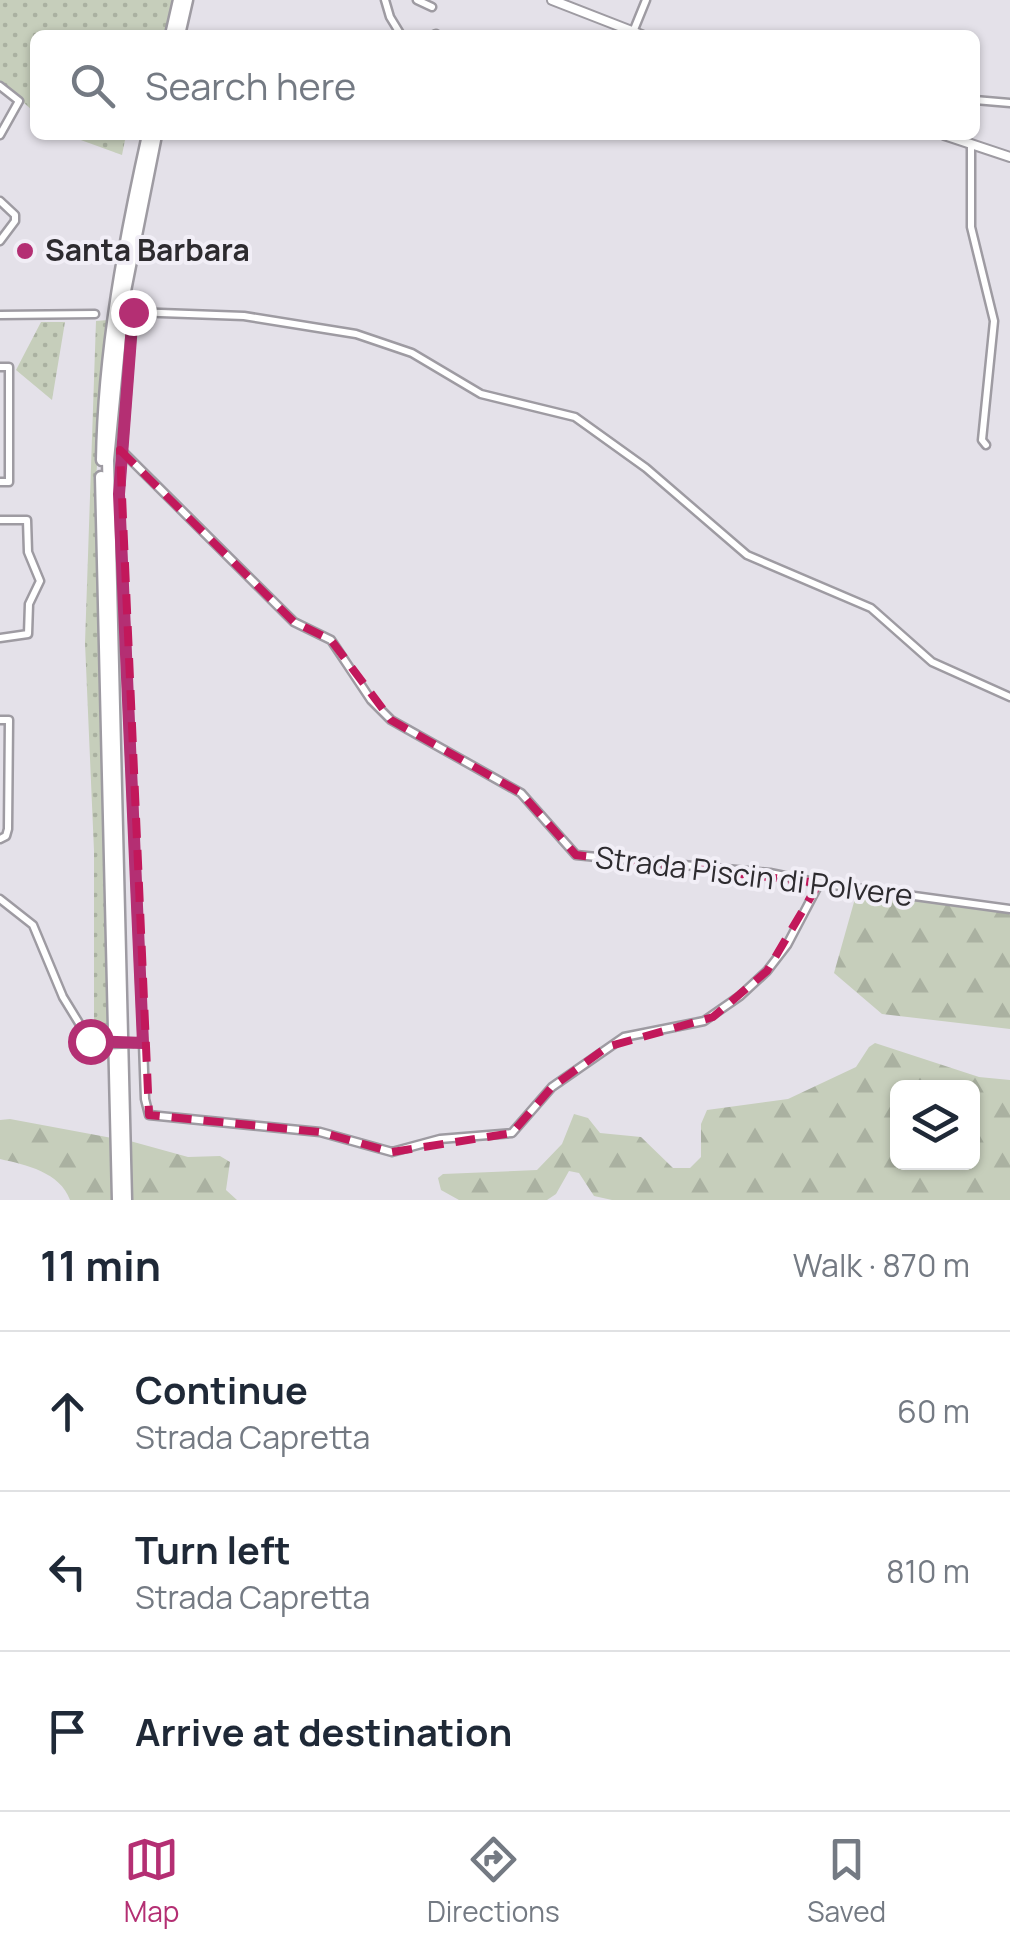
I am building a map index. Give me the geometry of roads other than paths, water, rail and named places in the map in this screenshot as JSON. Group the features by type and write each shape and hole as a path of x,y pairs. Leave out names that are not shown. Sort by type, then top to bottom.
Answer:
{"highway":[{"path":"172,30 179,0"},
{"path":"180,30 186,0"},
{"path":"122,1200 101,496 103,421 123,252 147,140"},
{"path":"122,1200 108,460 124,296 155,140"}],"main road":[{"path":"552,0 627,30"},
{"path":"958,140 1010,157"}],"street":[{"path":"385,0 399,30"},
{"path":"417,0 432,8"},
{"path":"638,30 646,0"},
{"path":"0,86 17,97 18,105 0,135"},
{"path":"980,100 1010,103"},
{"path":"970,144 971,227 994,321 992,364 982,421 982,440 986,446"},
{"path":"0,201 15,215 0,242"},
{"path":"819,883 787,945 740,996 704,1021 624,1037 552,1087 512,1133 440,1139 392,1152 320,1132 149,1115 144,1099 119,494 133,312 244,316 356,334 412,352 481,394 574,417 646,468 747,555 871,608 932,662 1010,697"},
{"path":"0,314 95,314"},
{"path":"0,366 10,367 10,386 9,482 0,482"},
{"name":"Strada Piscin di Polvere","path":"120,450 294,622 331,640 371,700 392,720 522,794 576,855 770,873 1010,909"},
{"path":"0,520 28,520 28,552 40,581 30,604 28,634 0,638"},
{"path":"0,720 9,720 9,738 8,829 6,836 0,838"},
{"path":"0,898 33,925 63,997 90,1041 143,1043"}],"place":[{"name":"Santa Barbara","path":"25,251"}]}
